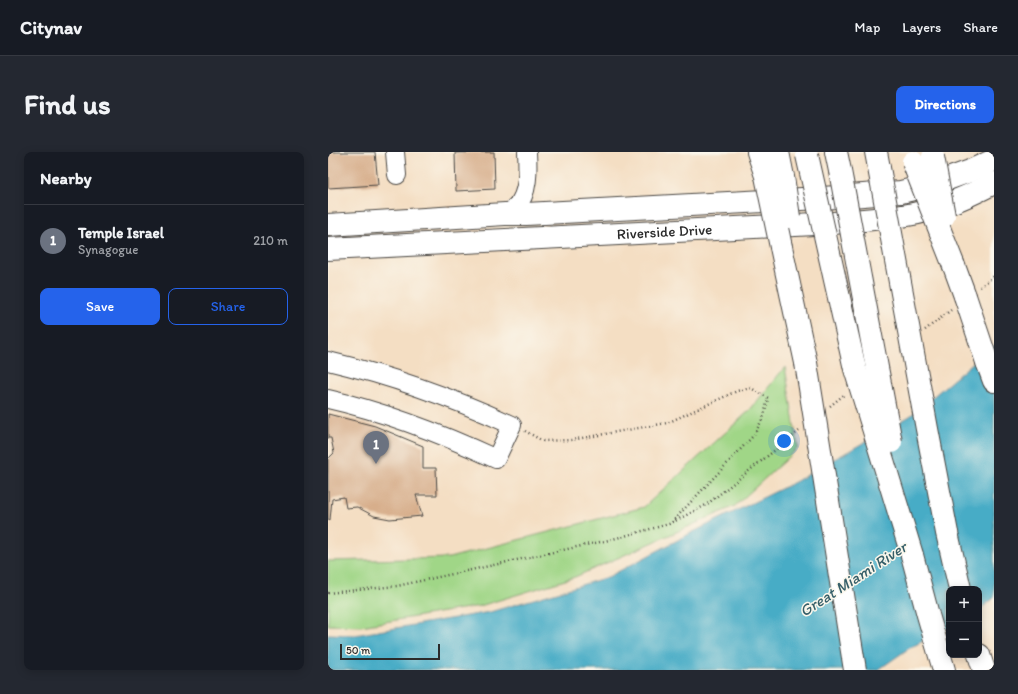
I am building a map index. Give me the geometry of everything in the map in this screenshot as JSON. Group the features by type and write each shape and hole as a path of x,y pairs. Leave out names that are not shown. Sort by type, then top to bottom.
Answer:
{"main road":[{"path":"758,152 774,177"},
{"path":"778,152 774,177 787,246 855,670"},
{"path":"807,153 855,369 912,555 944,670"},
{"path":"922,156 954,266 992,373"},
{"path":"878,160 928,436 947,533 959,586"},
{"name":"Riverside Drive","path":"328,225 506,214 830,198 901,192 934,184 970,171 994,160"},
{"path":"838,162 912,555"},
{"name":"Riverside Drive","path":"328,249 834,223 908,215 949,203 970,195 994,183"},
{"path":"980,658 984,670"}],"street":[{"path":"395,152 396,174"},
{"path":"506,214 517,206 526,189 528,169 527,152"},
{"path":"328,361 363,369 441,395 512,426 496,459 463,444 394,418 351,404 328,399"}],"path":[{"path":"975,291 994,276"},
{"path":"925,331 956,306"},
{"path":"512,426 543,441 571,440 667,423 737,391 751,388 768,398 764,416 754,435 669,524"},
{"path":"825,410 850,390"},
{"path":"328,593 397,586 609,540 669,524 706,505 800,430"}],"green space":[{"path":"785,367 798,448 735,506 575,577 480,606 361,626 328,625 328,561 449,558 644,507 749,411"}],"water":[{"name":"Great Miami River","path":"994,345 994,598 982,608 982,586 946,586 946,629 908,649 878,670 328,670 328,634 355,635 490,612 608,577 691,533 795,482 910,416"}],"building":[{"path":"328,152 375,152 378,185 328,188"},
{"path":"494,152 495,189 456,191 455,153"},
{"path":"328,414 375,426 423,446 423,468 436,468 437,495 416,495 422,516 390,519 374,516 357,507 346,508 344,497 332,499 330,520 328,519 328,459 334,453 331,438 328,438"}],"place":[{"name":"Temple Israel","path":"376,464"}]}
